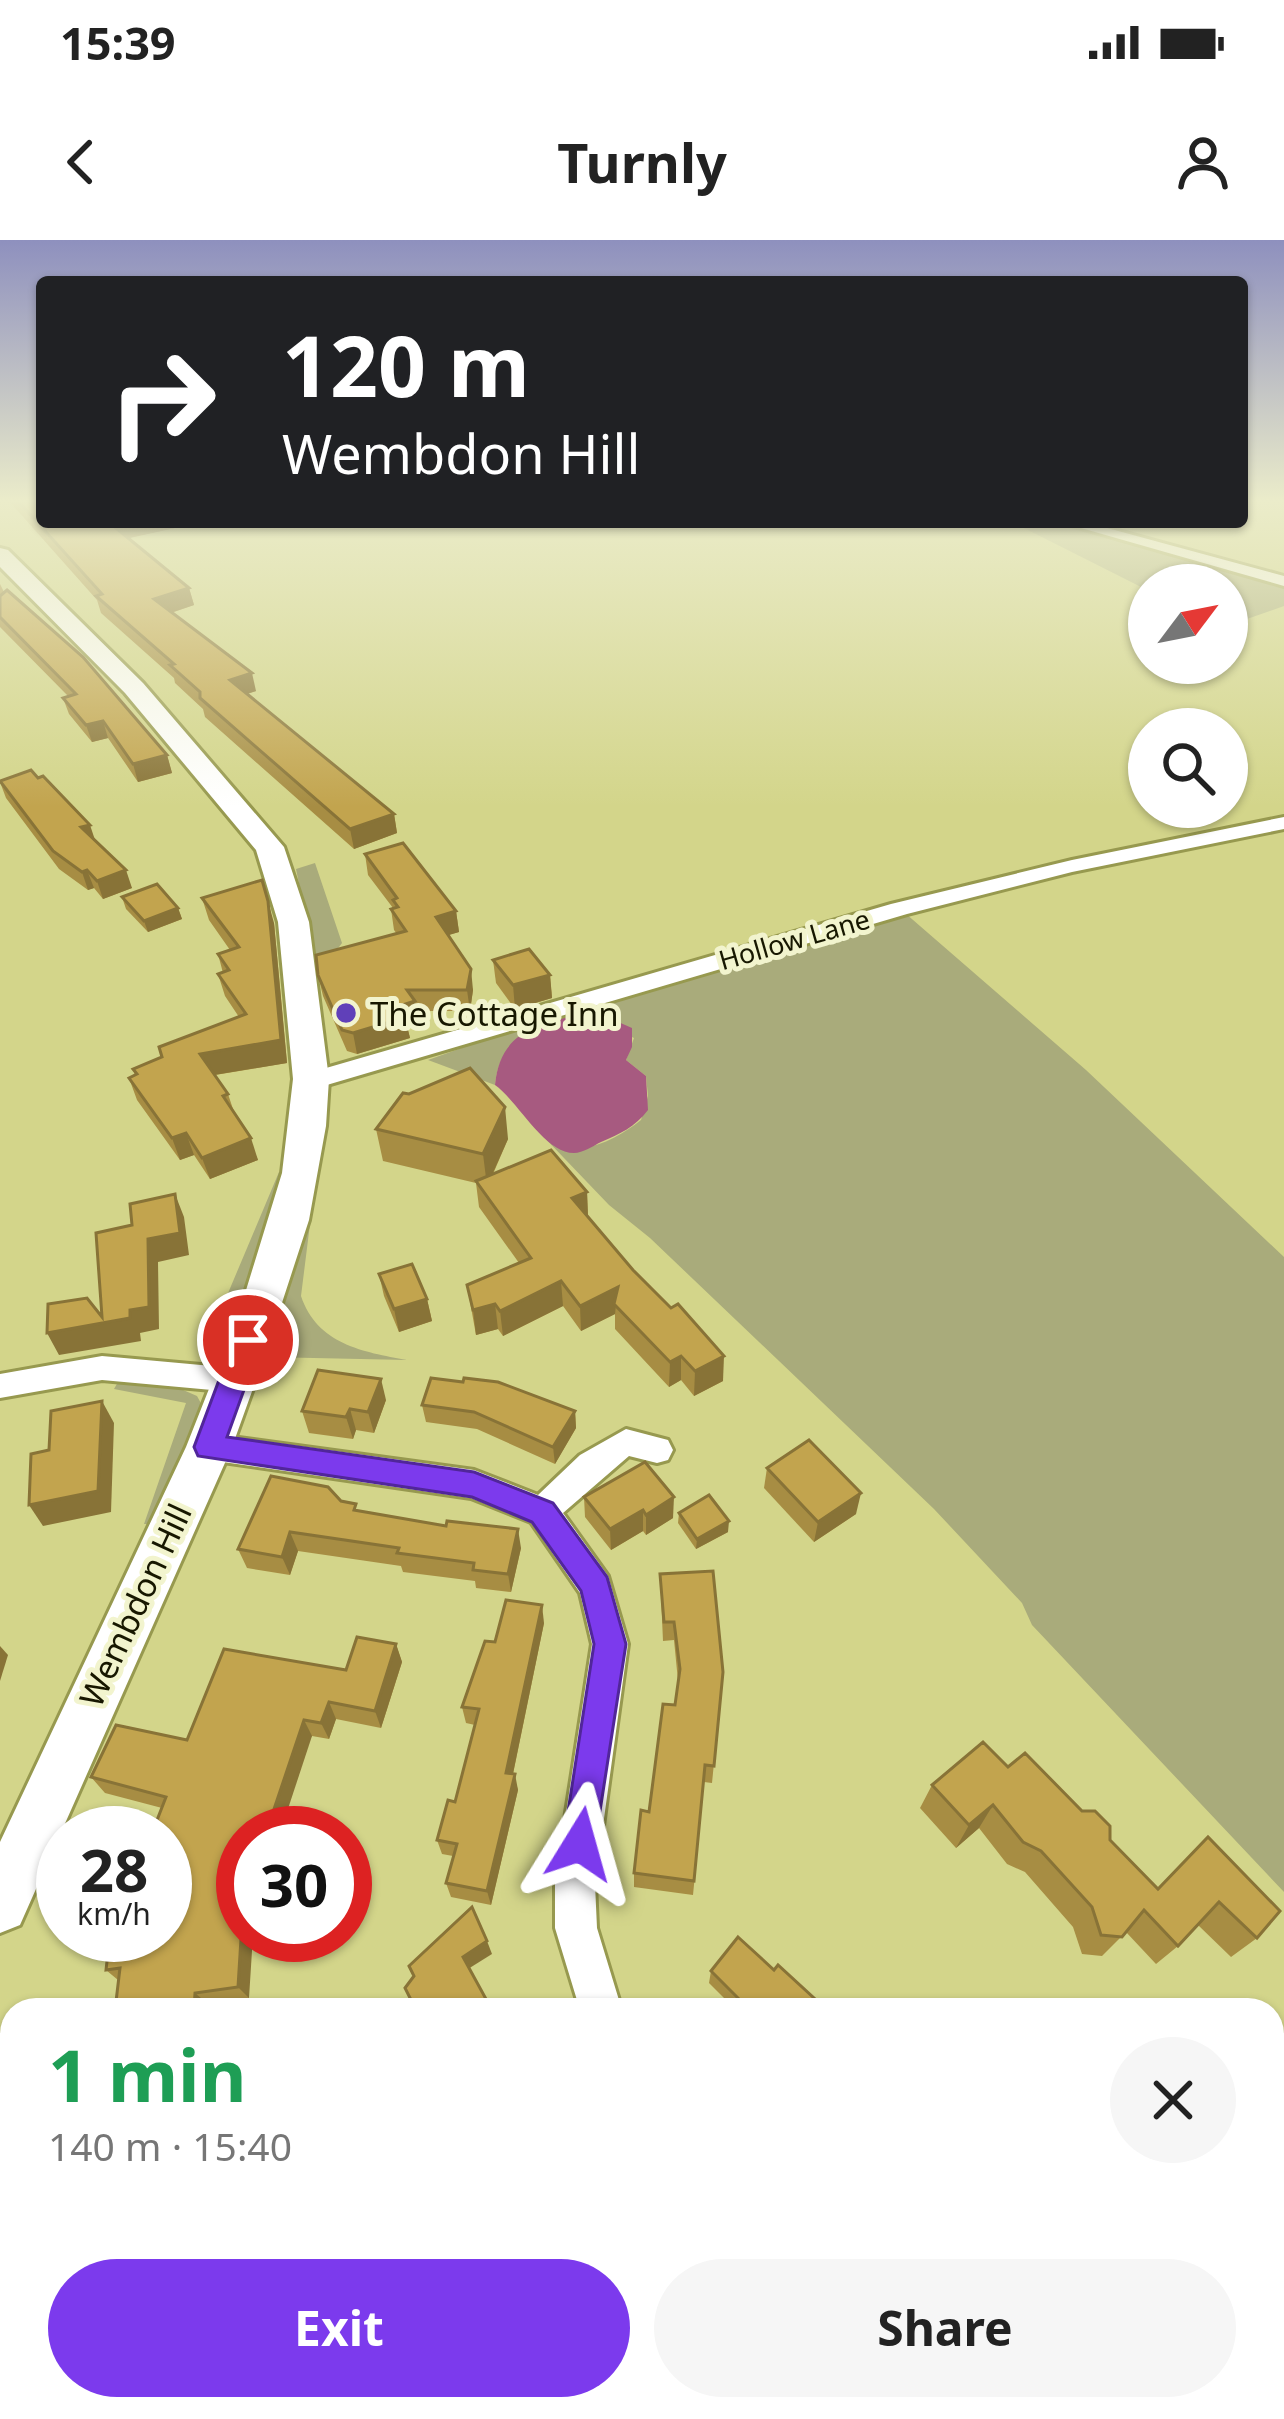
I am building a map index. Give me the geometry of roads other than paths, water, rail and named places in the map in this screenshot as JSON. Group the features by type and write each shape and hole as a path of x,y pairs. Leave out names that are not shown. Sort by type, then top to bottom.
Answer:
{"main road":[{"name":"Wembdon Hill","path":"0,1905 234,1380 297,1190 311,1082 297,942 280,865 134,688 48,603"}],"street":[{"name":"Hollow Lane","path":"311,1082 877,915 1007,881 1284,823"},
{"path":"0,1386 102,1368 234,1380"},
{"path":"543,1512 574,1478 626,1442 657,1450"},
{"path":"208,1447 474,1484 543,1512 596,1587 610,1644 575,1885 576,1928 597,1998"}],"place":[{"name":"The Cottage Inn","path":"346,1013"}]}
